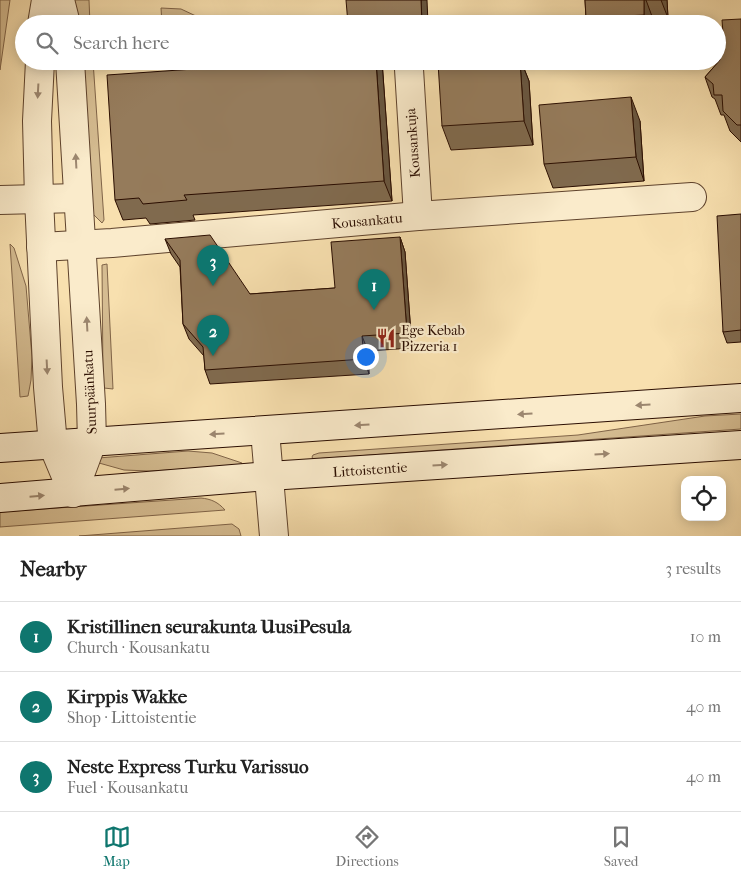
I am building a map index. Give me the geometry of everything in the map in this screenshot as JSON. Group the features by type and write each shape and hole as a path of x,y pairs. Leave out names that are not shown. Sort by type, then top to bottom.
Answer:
{"street":[{"path":"44,15 46,0"},
{"path":"60,0 64,15"},
{"path":"40,70 37,121 39,199 48,387 53,445 73,493"},
{"name":"Suurpäänkatu","path":"71,70 92,442 73,493"},
{"name":"Kousankuja","path":"409,70 418,216"},
{"name":"Kousankatu","path":"41,246 82,245 418,216 692,197"},
{"path":"0,200 78,198"},
{"path":"0,448 741,398"},
{"path":"266,431 274,536"},
{"name":"Littoistentie","path":"0,498 269,476 741,445"}],"shaded area":[{"path":"0,0 10,0 0,70"},
{"path":"73,0 89,0 90,15 74,15"},
{"path":"161,8 181,9 194,15 161,15"},
{"path":"79,70 94,70 104,220 102,223 93,214 90,207"},
{"path":"10,244 14,248 26,286 32,357 28,396 20,397"},
{"path":"107,264 113,389 104,388 103,379 102,265"},
{"path":"741,414 741,429 313,459 312,457 319,453 578,435 705,416"},
{"path":"188,451 212,453 242,463 241,466 149,471 124,470 97,461 98,458"},
{"path":"201,498 214,501 225,510 0,527 0,512"},
{"path":"232,524 239,529 241,536 79,536"}],"building":[{"path":"346,0 421,0 422,15 347,15"},
{"path":"585,0 644,0 644,15 586,15"},
{"path":"741,19 741,125 737,125 723,111 722,95 714,95 713,84 705,77 711,70 726,70 726,20"},
{"path":"180,70 377,70 384,181 184,195 187,200 143,204 139,198 115,200 107,75"},
{"path":"438,70 521,70 524,121 442,126"},
{"path":"631,97 636,157 544,164 539,105"},
{"path":"741,214 741,330 723,332 717,216"},
{"path":"210,235 250,294 335,288 331,242 400,237 407,333 362,336 364,359 205,370 203,347 183,324 180,260 165,239"}],"place":[{"name":"Neste Express Turku Varissuo","path":"213,286"},
{"name":"Kristillinen seurakunta UusiPesula","path":"374,310"},
{"name":"Ege Kebab Pizzeria 1","path":"386,338"},
{"name":"Kirppis Wakke","path":"213,356"}]}
